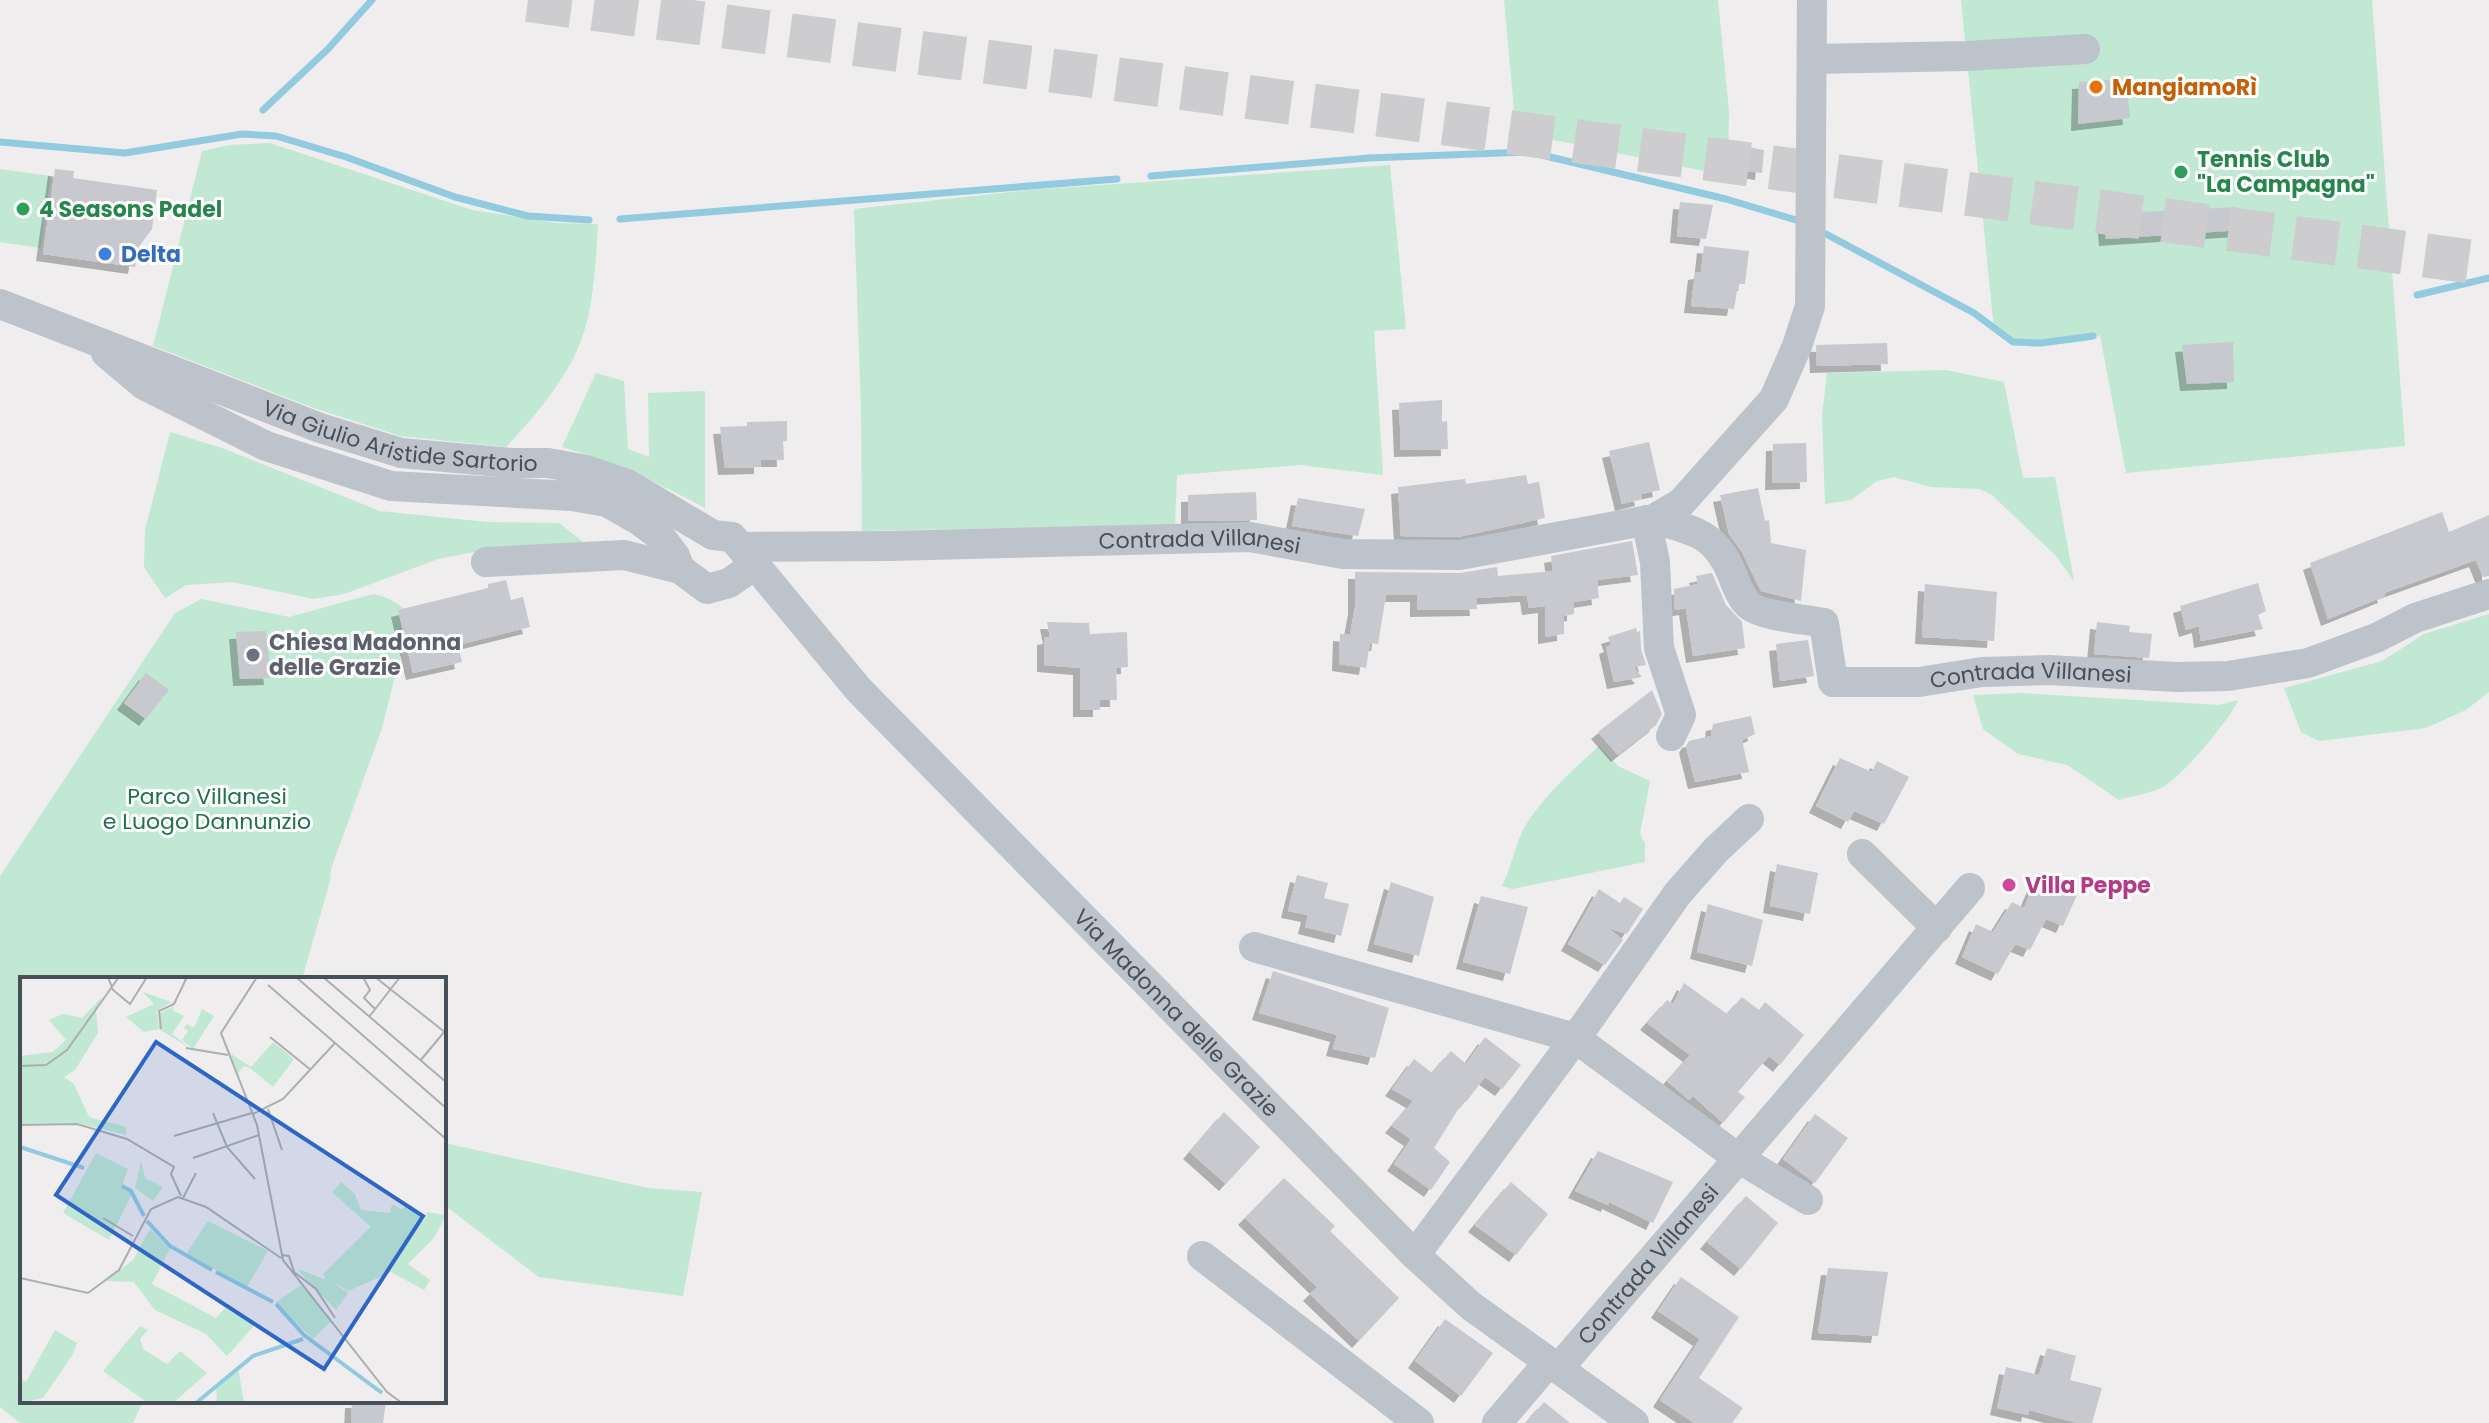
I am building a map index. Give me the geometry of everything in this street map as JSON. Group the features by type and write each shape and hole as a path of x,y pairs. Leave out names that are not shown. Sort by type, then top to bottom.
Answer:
{"street":[{"name":"Contrada Villanesi","path":"749,555 890,546 1250,537 1343,554 1460,555 1650,520 1681,503 1774,399 1810,306 1812,0"},
{"path":"1812,59 1967,56 2085,49"},
{"name":"Via Giulio Aristide Sartorio","path":"0,304 320,428 401,453 511,463 548,463 586,470 627,484 713,535 732,537 749,555"},
{"name":"Via Giulio Aristide Sartorio","path":"86,336 144,385 266,446 391,486 572,496 607,502 660,536 677,562"},
{"name":"Contrada Villanesi","path":"1650,520 1703,534 1725,557 1740,593 1751,607 1824,623 1833,682 1919,682 1982,672 2049,670 2176,677 2228,676 2308,663 2376,638 2415,618 2489,594"},
{"path":"1650,520 1659,648 1681,715 1671,736"},
{"path":"677,562 713,535"},
{"path":"486,562 624,555 677,562 707,589 729,583 749,555"},
{"name":"Via Madonna delle Grazie","path":"749,555 859,690 1012,842 1415,1255 1471,1306 1634,1423"},
{"path":"1415,1255 1678,893 1749,819"},
{"path":"1862,854 1937,928"},
{"name":"Contrada Villanesi","path":"1497,1423 1553,1366 1738,1158 1970,888"},
{"path":"1254,947 1575,1038 1738,1158 1808,1200"},
{"path":"1202,1256 1419,1423"}],"green space":[{"path":"1504,0 1718,0 1729,111 1728,176 1516,132"},
{"name":"Tennis Club \"La Campagna\"","path":"1961,0 2372,0 2405,446 2126,473 2100,335 2086,341 2032,347 1994,329"},
{"path":"270,143 472,210 557,223 598,224 590,309 577,351 550,395 506,447 400,436 311,407 153,346 202,151 230,145"},
{"path":"1390,165 1406,329 1374,331 1383,475 1300,465 1177,475 1175,525 862,531 854,209 1030,190"},
{"name":"4 Seasons Padel","path":"0,169 51,176 41,248 0,242"},
{"path":"1946,370 2004,382 2023,478 2055,477 2074,581 2056,556 1992,495 1980,489 1931,487 1894,477 1877,481 1851,500 1825,504 1822,416 1827,373"},
{"path":"596,373 624,381 628,449 649,457 648,393 705,391 705,508 635,474 562,447"},
{"path":"170,432 222,448 380,511 487,522 559,523 585,546 490,549 438,559 344,594 314,599 232,582 186,585 165,598 144,567 145,530"},
{"name":"Parco Villanesi e Luogo Dannunzio","path":"373,594 394,602 410,617 382,728 331,869 303,977 20,977 20,1403 142,1403 133,1423 20,1423 0,1407 0,876 175,613 201,599 289,617"},
{"path":"2489,614 2489,692 2466,710 2426,728 2319,741 2301,732 2284,688 2382,661 2424,634"},
{"path":"2021,693 2219,705 2238,700 2204,748 2180,773 2161,788 2119,800 2067,765 2018,754 1983,729 1973,695"},
{"path":"1599,746 1618,766 1650,781 1640,834 1645,843 1645,862 1512,889 1502,886 1522,832 1537,809"},
{"path":"446,1143 648,1188 702,1192 683,1296 539,1277 446,1207"}],"building":[{"path":"2126,79 2130,118 2078,124 2079,82"},
{"path":"1735,145 1764,150 1762,173 1733,169"},
{"path":"55,169 74,171 73,178 157,190 152,229 138,248 135,267 43,254"},
{"path":"1680,202 1713,205 1706,239 1677,236"},
{"path":"2237,207 2242,230 2106,239 2104,214"},
{"path":"1704,246 1749,251 1745,284 1738,284 1734,309 1691,306 1695,273 1701,272"},
{"path":"2233,342 2234,382 2187,384 2182,345"},
{"path":"1887,343 1888,364 1817,366 1816,345"},
{"path":"1442,400 1442,422 1447,421 1448,449 1401,450 1399,403"},
{"path":"787,421 787,441 783,441 784,460 761,460 761,467 725,468 720,427 747,426 747,422"},
{"path":"1649,442 1660,490 1641,494 1642,499 1622,504 1609,451"},
{"path":"1806,443 1807,482 1772,483 1773,444"},
{"path":"1526,475 1528,484 1539,482 1545,518 1458,537 1401,536 1398,487 1465,479 1466,484"},
{"path":"1758,488 1765,521 1769,520 1771,543 1806,550 1801,601 1761,591 1742,552 1729,534 1720,495"},
{"path":"1256,492 1257,520 1188,521 1188,495"},
{"path":"1298,498 1365,509 1358,536 1292,526"},
{"path":"2442,512 2449,532 2489,515 2489,576 2483,577 2476,560 2384,593 2385,596 2328,619 2310,563"},
{"path":"1632,541 1638,575 1597,580 1599,598 1574,602 1574,614 1564,616 1564,634 1545,637 1545,606 1529,608 1527,595 1476,598 1477,609 1417,610 1417,595 1386,595 1378,644 1370,643 1366,668 1339,664 1340,634 1350,635 1355,607 1355,572 1460,573 1497,567 1498,576 1553,571 1551,556"},
{"path":"1712,573 1726,605 1742,622 1745,648 1693,656 1686,608 1675,610 1674,589 1698,584 1696,576"},
{"path":"506,580 511,600 523,597 530,627 458,645 462,662 413,673 398,610 488,588 488,584"},
{"path":"2258,583 2266,611 2258,615 2263,629 2201,641 2199,626 2186,630 2180,606"},
{"path":"1925,584 1997,592 1994,641 1922,637"},
{"path":"1047,622 1089,623 1090,634 1127,632 1128,667 1116,668 1117,700 1100,700 1100,710 1080,710 1080,668 1044,665 1044,638 1050,637"},
{"path":"2097,622 2130,626 2129,632 2152,634 2149,658 2094,654"},
{"path":"1636,628 1637,632 1640,631 1646,665 1634,667 1642,677 1614,682 1606,647 1611,645 1608,637"},
{"name":"Chiesa Madonna delle Grazie","path":"266,631 271,678 240,679 236,632"},
{"path":"1808,640 1814,676 1780,681 1776,644"},
{"path":"146,673 169,690 146,719 124,703"},
{"path":"1652,690 1662,714 1656,725 1618,755 1598,732"},
{"path":"1751,716 1755,734 1742,740 1749,772 1695,782 1686,746 1689,741 1711,736 1713,724"},
{"path":"1840,758 1872,772 1877,761 1909,777 1884,824 1854,811 1848,822 1816,806"},
{"path":"1777,864 1818,873 1810,914 1770,906"},
{"path":"2039,873 2077,895 2063,926 2046,919 2030,950 2015,944 1998,974 1962,957 1976,924 1993,932 2012,902 2024,908"},
{"path":"1297,875 1328,883 1324,898 1349,904 1341,936 1305,927 1308,915 1288,911"},
{"path":"1391,882 1434,897 1419,956 1374,944"},
{"path":"1599,889 1620,903 1624,897 1643,909 1627,934 1608,928 1623,940 1605,965 1568,944"},
{"path":"1481,896 1528,907 1510,974 1463,962"},
{"path":"1708,904 1763,920 1752,966 1697,952"},
{"path":"1273,971 1389,1008 1375,1058 1333,1049 1337,1035 1259,1013"},
{"path":"1684,983 1727,1014 1742,997 1759,1010 1765,1002 1804,1035 1780,1065 1769,1056 1738,1092 1745,1097 1723,1123 1693,1096 1689,1100 1667,1081 1690,1055 1647,1023 1667,1000 1673,1004"},
{"path":"1485,1037 1521,1065 1502,1089 1485,1077 1466,1102 1464,1100 1434,1148 1450,1162 1431,1190 1394,1164 1411,1139 1392,1126 1413,1101 1392,1089 1414,1059 1432,1073 1451,1051 1466,1064"},
{"path":"1224,1112 1260,1147 1226,1184 1190,1152"},
{"path":"1815,1114 1848,1138 1815,1183 1783,1159"},
{"path":"1598,1151 1673,1182 1653,1223 1609,1202 1608,1205 1575,1191"},
{"path":"1284,1178 1335,1226 1330,1231 1399,1298 1359,1341 1310,1294 1317,1287 1245,1218"},
{"path":"1511,1182 1548,1214 1516,1255 1475,1225"},
{"path":"1746,1196 1778,1223 1741,1269 1707,1242"},
{"path":"1828,1268 1888,1272 1878,1336 1818,1333"},
{"path":"1681,1277 1739,1317 1699,1378 1743,1408 1732,1423 1694,1423 1660,1400 1700,1339 1658,1311"},
{"path":"1445,1319 1493,1353 1461,1396 1415,1361"},
{"path":"2047,1348 2076,1356 2070,1380 2102,1388 2092,1423 2077,1423 2029,1410 2028,1415 1997,1408 2006,1367 2039,1375"},
{"path":"1544,1402 1570,1423 1526,1423"},
{"path":"352,1403 386,1403 383,1423 351,1423"}],"waterway":[{"path":"263,110 328,49 372,0"},
{"path":"0,142 125,153 242,134 276,136 346,157 455,197 528,216 589,220"},
{"path":"1151,176 1369,158 1529,152 1726,199 1796,220"},
{"path":"620,219 1117,179"},
{"path":"1826,234 1974,313 2013,342 2041,343 2093,336"},
{"path":"2417,295 2489,278"}],"tunnel":[{"path":"528,0 2489,264"}],"place":[{"name":"MangiamoRì","path":"2096,87"},
{"name":"Tennis Club \"La Campagna\"","path":"2181,172"},
{"name":"4 Seasons Padel","path":"23,209"},
{"name":"Delta","path":"105,254"},
{"name":"Chiesa Madonna delle Grazie","path":"253,655"},
{"name":"Villa Peppe","path":"2009,885"}]}
